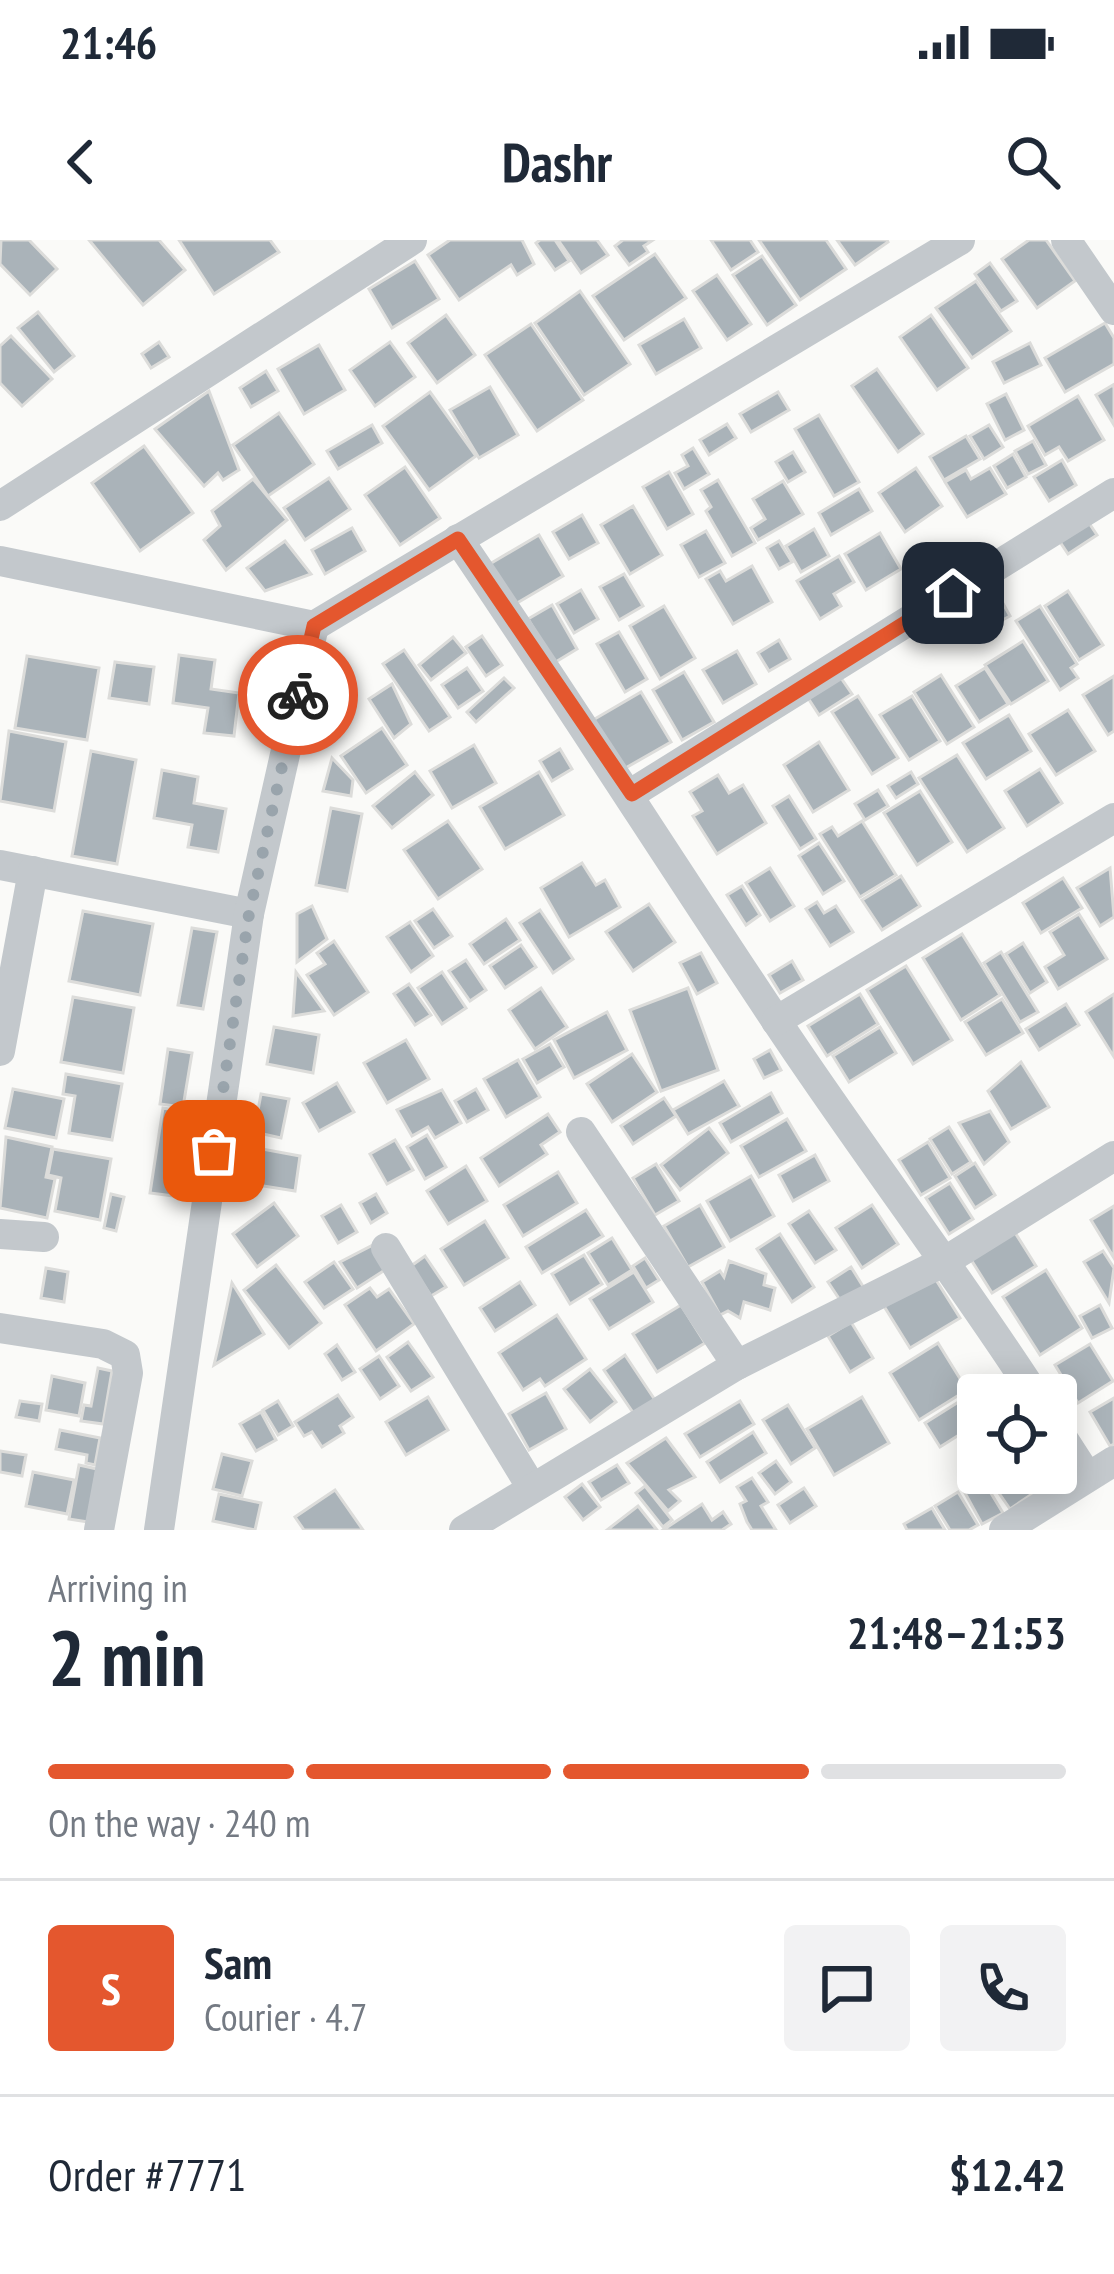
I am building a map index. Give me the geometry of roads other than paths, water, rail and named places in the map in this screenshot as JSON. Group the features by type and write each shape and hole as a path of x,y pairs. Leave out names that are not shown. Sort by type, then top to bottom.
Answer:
{"street":[{"path":"0,506 412,240"},
{"path":"0,561 314,626 960,240"},
{"path":"1066,240 1114,310"},
{"path":"632,794 1114,493"},
{"path":"458,539 632,794 776,1021 947,1260 1021,1374"},
{"path":"159,1530 249,914 314,626"},
{"path":"776,1021 1114,818"},
{"path":"0,865 249,914"},
{"path":"0,1051 33,871"},
{"path":"581,1132 737,1365"},
{"path":"464,1530 737,1365 947,1260 1114,1156"},
{"path":"0,1234 44,1237"},
{"path":"386,1248 532,1488"},
{"path":"0,1328 103,1344 125,1355 128,1373 99,1530"},
{"path":"1004,1530 1101,1468 1077,1447"}]}
